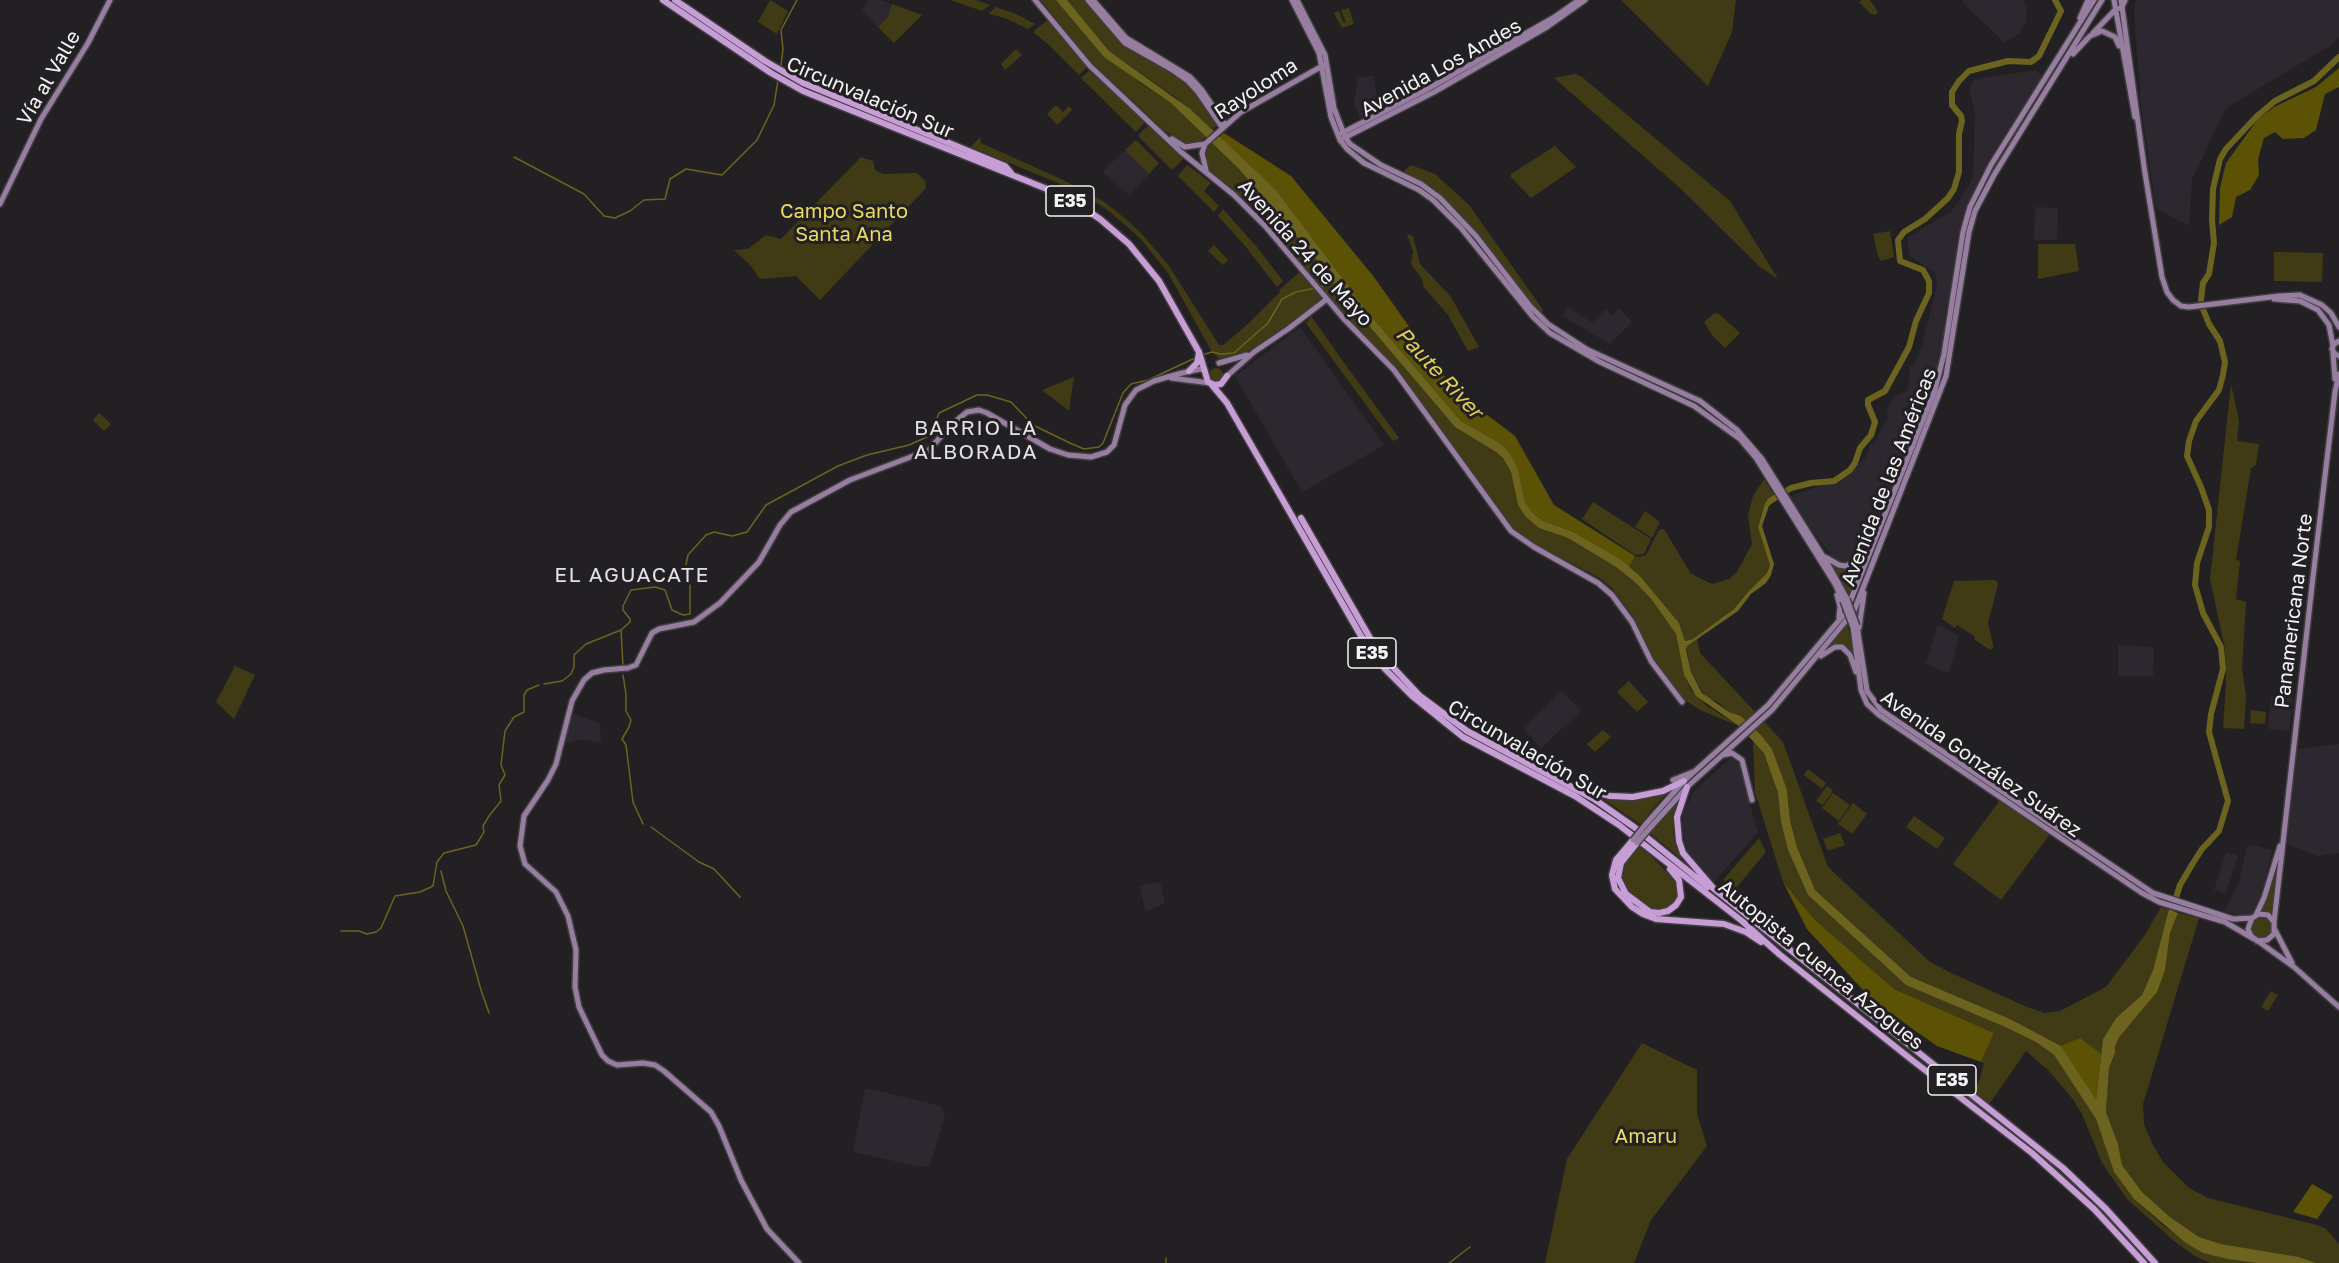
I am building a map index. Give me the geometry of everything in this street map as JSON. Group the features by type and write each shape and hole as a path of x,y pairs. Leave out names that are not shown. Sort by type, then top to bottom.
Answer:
{"highway":[{"name":"Circunvalación Sur","path":"663,0 771,73 804,91 1011,174 1079,205 1121,236 1143,260 1159,281 1199,352 1206,370"},
{"name":"Circunvalación Sur","path":"675,0 765,61 803,83 1005,166 1011,174"},
{"path":"1189,371 1197,363 1199,352"},
{"name":"E35","path":"1206,370 1205,376 1211,384"},
{"path":"1211,384 1221,384 1227,376"},
{"name":"Circunvalación Sur","path":"1211,384 1226,400 1356,628 1389,674 1430,713 1453,730 1581,801 1619,825 1693,882"},
{"name":"Circunvalación Sur","path":"1301,518 1365,629 1388,662 1410,686 1454,722 1567,781 1634,827 1708,887 1714,889"},
{"path":"1567,781 1596,794 1633,797 1686,784"},
{"path":"1686,784 1677,816 1679,841 1683,853 1714,889"},
{"path":"1635,841 1620,865 1618,881 1631,898 1650,912 1656,913 1672,909 1679,902 1682,893 1677,876 1660,857"},
{"path":"1635,841 1616,860 1612,875 1618,893 1632,907 1656,919 1709,921 1731,926 1746,932 1779,954"},
{"name":"Autopista Cuenca Azogues","path":"1693,882 1745,923 1779,954 2050,1169 2099,1214 2144,1263"},
{"name":"Autopista Cuenca Azogues","path":"1714,889 2063,1168 2106,1209 2155,1263"}],"main road":[{"name":"Vía al Valle","path":"0,204 45,112 88,43 110,0"},
{"name":"Avenida 24 de Mayo","path":"1035,0 1080,56 1180,150 1250,209 1327,299 1394,370 1511,531 1534,547 1598,583 1619,603 1632,621 1651,661 1682,702"},
{"path":"1088,0 1125,42 1188,81 1222,127"},
{"path":"1094,0 1126,38 1180,69 1197,84 1222,127"},
{"name":"Avenida González Suárez","path":"1292,0 1324,65 1342,136 1355,148 1421,184 1440,198 1466,225 1530,306 1548,324 1588,350 1688,395 1726,420 1756,450 1845,600 1859,635 1867,692 1881,710 2166,901"},
{"name":"Avenida González Suárez","path":"1297,0 1323,50 1329,108 1342,136 1357,158 1419,190 1433,200 1472,240 1544,328 1600,362 1665,391 1711,417 1749,449 1778,489"},
{"name":"Avenida Los Andes","path":"1342,136 1553,18 1579,0"},
{"name":"Avenida Los Andes","path":"1355,129 1434,92 1546,27 1585,0"},
{"path":"2076,26 2088,0"},
{"name":"Avenida de las Américas","path":"1635,841 1694,772 1770,707 1846,612 1935,390 1944,354 1963,232 1970,207 1991,165 2094,0"},
{"name":"Avenida de las Américas","path":"1686,784 1741,740 1815,660 1849,617 1946,376 1969,232 1975,211 1994,175 2102,0"},
{"name":"Panamericana Norte","path":"2114,0 2124,63 2137,121"},
{"path":"2064,64 2123,2"},
{"name":"Panamericana Norte","path":"2123,2 2137,121 2162,277 2167,292 2181,306 2195,307 2293,295 2305,297 2327,310 2339,327"},
{"path":"2090,36 2103,31 2111,34 2119,44 2124,63"},
{"name":"Rayoloma","path":"1206,172 1202,153 1205,144 1222,127 1258,101 1324,65"},
{"path":"1337,117 1345,126 1355,129 1352,141 1355,148"},
{"name":"Avenida 24 de Mayo","path":"1150,121 1179,145 1192,147"},
{"name":"Rayoloma","path":"1192,147 1205,144"},
{"name":"Panamericana Norte","path":"2269,298 2300,301 2318,310 2329,325 2335,351 2336,387"},
{"path":"1227,376 1254,352 1327,299"},
{"path":"2335,351 2339,341"},
{"path":"1219,363 1234,361 1254,352"},
{"path":"799,1263 767,1229 741,1179 711,1112 659,1067 647,1063 614,1065 602,1055 579,1007 575,987 576,950 568,916 556,892 528,868 521,856 520,841 524,816 556,764 567,713 584,680 592,673 634,666 652,633 659,629 694,622 720,603 759,562 780,525 791,512 850,480 929,450 951,425 968,412 980,410 987,413 1050,448 1068,455 1090,456 1107,452 1116,441 1123,412 1132,393 1154,381 1189,371 1206,370"},
{"name":"Panamericana Norte","path":"2274,921 2279,854 2339,374"},
{"path":"1167,378 1211,384"},
{"path":"1822,559 1845,566 1858,562 1870,552"},
{"path":"1822,559 1839,598 1840,612 1837,623"},
{"path":"1859,635 1865,582"},
{"name":"Avenida González Suárez","path":"1855,626 1860,686 1868,704 1886,720 2142,893 2233,919 2254,917"},
{"path":"1815,660 1835,647 1844,649 1850,655 1860,686"},
{"path":"1722,755 1732,753 1740,757 1745,768 1752,800"},
{"path":"1673,780 1694,772"},
{"name":"Panamericana Norte","path":"2254,917 2264,898 2279,854"},
{"name":"Avenida González Suárez","path":"2184,906 2225,922 2256,940 2294,967"},
{"path":"2275,930 2267,940 2256,940 2248,929 2254,917 2268,915 2274,921 2275,930 2294,967 2339,1007"}],"shaded area":[{"path":"868,0 880,0 892,4 888,17 878,27 862,10"},
{"path":"1056,0 1067,0 1109,51 1190,109 1277,191 1371,316 1461,421 1500,443 1510,453 1518,469 1525,502 1532,512 1543,521 1571,531 1621,560 1640,576 1679,623 1685,641 1693,639 1734,609 1767,573 1770,565 1758,527 1765,503 1774,495 1777,499 1769,506 1762,526 1774,564 1771,575 1766,583 1751,594 1738,611 1687,646 1686,650 1691,672 1702,693 1729,712 1741,716 1772,749 1787,790 1790,820 1797,847 1815,890 1911,977 2010,1019 2061,1046 2096,1100 2103,1039 2116,1018 2142,995 2153,970 2169,909 2178,913 2170,933 2165,970 2157,992 2120,1036 2109,1068 2106,1112 2118,1144 2122,1165 2142,1192 2170,1217 2199,1237 2221,1244 2299,1257 2316,1263 2257,1263 2228,1259 2203,1253 2186,1243 2134,1199 2114,1172 2096,1119 2054,1055 2036,1042 2005,1027 1906,985 1808,895 1788,850 1781,822 1778,793 1764,753 1739,726 1696,696 1684,675 1676,634 1652,600 1616,567 1568,538 1539,528 1526,517 1518,505 1511,472 1503,458 1455,427 1239,169 1171,103 1104,57"},
{"path":"1962,0 2023,0 2027,10 2026,22 2020,33 2004,42"},
{"path":"2136,0 2339,0 2339,37 2333,44 2226,108 2192,179 2189,226 2156,208 2141,107 2134,12"},
{"path":"2339,68 2339,87 2325,94 2316,130 2304,138 2283,139 2275,132 2264,138 2258,159 2259,175 2250,190 2236,197 2232,217 2219,225 2220,188 2226,163 2258,119 2274,107 2316,87"},
{"path":"2036,70 2042,76 2024,109 1982,173 1966,208 1960,229 1941,356 1933,388 1864,554 1859,560 1847,565 1835,561 1788,497 1847,476 1866,458 1870,444 1873,444 1889,417 1888,406 1895,396 1908,390 1910,366 1914,364 1922,346 1937,285 1935,273 1909,255 1907,238 1951,212 1966,191 1973,175 1975,113 1969,89 1975,79"},
{"path":"1374,75 1378,113 1360,119 1354,101 1358,78"},
{"path":"1224,133 1291,176 1374,277 1454,390 1515,436 1554,505 1635,556 1629,567 1571,531 1543,521 1532,512 1525,502 1518,470 1510,453 1500,443 1461,421 1371,316 1277,191 1218,138"},
{"path":"1125,150 1149,174 1129,195 1104,173 1104,170"},
{"path":"2035,207 2058,208 2057,240 2034,240"},
{"path":"1569,307 1592,323 1606,309 1612,316 1619,308 1632,322 1610,344 1562,316"},
{"path":"1300,327 1384,445 1302,492 1235,376"},
{"path":"1938,624 1959,636 1949,673 1926,664"},
{"path":"2118,645 2154,647 2153,676 2118,676"},
{"path":"1562,691 1581,711 1541,748 1523,728"},
{"path":"2271,696 2293,699 2289,731 2268,729"},
{"path":"573,714 600,723 601,743 580,739 565,742 569,716"},
{"path":"2339,744 2339,853 2320,857 2288,844 2286,838 2296,749"},
{"path":"1732,757 1740,760 1746,792 1758,832 1714,882 1697,867 1688,852 1682,833 1683,814 1694,791"},
{"path":"2247,846 2272,850 2258,910 2249,917 2224,912 2239,883"},
{"path":"2226,852 2238,856 2226,893 2214,890"},
{"path":"1160,882 1165,903 1146,912 1139,886"},
{"path":"1783,882 1815,920 1894,989 1994,1033 1981,1062 1937,1046 1873,1001 1807,929"},
{"path":"2080,1038 2101,1054 2096,1101 2061,1046"},
{"path":"865,1088 941,1106 945,1114 930,1165 921,1167 853,1152"},
{"path":"2312,1184 2333,1196 2317,1219 2293,1212"}],"green space":[{"path":"770,0 788,11 777,34 758,22"},
{"path":"950,0 976,0 990,5 982,11"},
{"path":"1041,0 1056,0 1139,82 1171,103 1206,137 1198,143 1189,144 1181,142 1164,130 1083,54"},
{"path":"1067,0 1085,0 1128,48 1179,76 1196,91 1218,124 1212,131 1175,97 1109,51"},
{"path":"1621,0 1736,0 1732,32 1708,86"},
{"path":"1870,0 1878,12 1875,15 1871,14 1859,2"},
{"path":"892,4 922,15 894,43 878,27 888,17"},
{"path":"995,7 1014,13 1035,24 1028,29 1005,18 989,14"},
{"path":"1349,8 1354,24 1342,28 1334,13 1339,11 1343,22 1346,23 1341,10"},
{"path":"1048,20 1087,67 1079,75 1034,33"},
{"path":"1016,49 1022,55 1005,70 1001,64"},
{"path":"1089,71 1145,120 1136,132 1081,78"},
{"path":"1575,74 1582,77 1730,201 1778,279 1760,267 1680,188 1554,78"},
{"path":"1056,105 1063,112 1069,106 1072,110 1057,125 1047,114"},
{"path":"1149,125 1184,158 1172,170 1139,137 1139,134"},
{"path":"980,137 981,143 1061,179 1103,201 1127,220 1169,266 1219,345 1223,345 1248,324 1280,292 1279,290 1301,271 1321,295 1320,300 1270,338 1234,359 1220,359 1212,352 1168,273 1140,238 1109,211 1080,192 971,147"},
{"path":"1136,140 1159,163 1149,174 1125,150"},
{"path":"1212,142 1239,169 1328,273 1365,321 1455,427 1503,458 1511,472 1518,505 1539,528 1568,538 1616,567 1652,600 1676,634 1684,675 1691,690 1707,706 1739,726 1700,710 1682,698 1652,656 1633,616 1612,588 1600,578 1513,530 1431,414 1396,369 1348,319 1250,204 1210,171 1205,158 1206,150"},
{"path":"1555,146 1576,167 1531,198 1511,177 1511,174"},
{"name":"Campo Santo Santa Ana","path":"861,157 873,161 875,170 883,174 917,173 925,181 926,188 820,300 796,276 760,279 751,266 734,250 748,249 766,235 781,239"},
{"path":"1187,165 1211,183 1204,191 1219,206 1214,212 1178,176"},
{"path":"1411,165 1435,174 1469,205 1543,310 1540,314 1463,218 1426,185 1403,172"},
{"path":"1223,209 1283,281 1278,286 1218,216"},
{"path":"1890,231 1894,257 1881,261 1873,234"},
{"path":"1407,234 1413,236 1420,264 1451,297 1479,347 1468,351 1448,315 1423,286 1422,279 1411,264 1413,252"},
{"path":"2038,244 2075,244 2079,271 2038,279"},
{"path":"1214,245 1228,260 1223,265 1208,251"},
{"path":"2274,252 2323,253 2322,282 2274,281"},
{"path":"1715,313 1740,333 1725,348 1712,335 1704,322"},
{"path":"1311,316 1399,438 1394,441 1391,439 1306,323"},
{"path":"1216,368 1221,370 1223,375 1221,380 1216,382 1211,380 1209,375 1211,370"},
{"path":"1074,377 1069,411 1042,390"},
{"path":"2231,384 2239,421 2237,441 2259,444 2256,465 2251,468 2236,560 2240,561 2236,599 2246,602 2242,668 2246,696 2244,729 2223,728 2226,683 2225,649 2210,579"},
{"path":"99,413 111,424 104,431 93,420"},
{"path":"1764,479 1774,495 1765,503 1758,526 1770,565 1767,573 1734,609 1693,639 1685,641 1679,623 1640,576 1629,567 1635,556 1646,555 1659,530 1664,529 1691,574 1712,584 1729,579 1737,572 1752,544 1748,515 1753,496"},
{"path":"1593,502 1651,539 1644,554 1635,555 1582,519"},
{"path":"1645,511 1660,522 1652,538 1635,527"},
{"path":"1862,562 1850,597 1832,564 1848,569"},
{"path":"1995,580 1998,584 1988,623 1993,644 1990,650 1957,625 1955,628 1942,619 1954,581"},
{"path":"1847,623 1854,658 1849,649 1839,644 1830,645"},
{"path":"1697,639 1700,653 1783,742 1828,867 1930,962 2027,1007 2044,1013 2060,1011 2106,987 2145,935 2161,907 2169,909 2153,970 2142,995 2116,1018 2103,1039 2096,1101 2061,1046 2010,1019 1911,977 1815,890 1797,847 1790,820 1787,790 1760,734 1741,716 1729,712 1719,703 1705,696 1691,672 1686,645"},
{"path":"235,666 255,675 234,719 216,702"},
{"path":"1629,681 1648,702 1637,712 1617,692"},
{"path":"2251,710 2266,712 2265,724 2250,723"},
{"path":"1603,730 1611,737 1595,752 1587,744"},
{"path":"1753,739 1764,753 1769,766 1778,793 1781,822 1788,850 1808,895 1906,985 2005,1027 2036,1042 2054,1055 2096,1119 2114,1172 2134,1199 2164,1226 2203,1253 2257,1263 2210,1263 2195,1256 2174,1241 2127,1199 2102,1163 2082,1114 2072,1098 2049,1071 2026,1051 1988,1106 1972,1093 1980,1079 1984,1063 1981,1062 1994,1033 1894,989 1815,920 1783,882 1755,792"},
{"path":"1808,769 1826,783 1822,789 1804,775"},
{"path":"1827,786 1833,791 1823,805 1816,801"},
{"path":"1670,789 1640,824 1602,798 1641,800"},
{"path":"1833,793 1850,805 1839,821 1822,808"},
{"path":"2000,800 2050,834 2001,900 1953,864"},
{"path":"1677,801 1673,832 1676,847 1684,861 1650,833"},
{"path":"1853,803 1867,814 1852,834 1838,824"},
{"path":"1914,816 1945,838 1937,849 1906,827"},
{"path":"1840,833 1845,845 1828,851 1823,839"},
{"path":"1759,838 1766,852 1736,888 1732,889 1723,880"},
{"path":"1640,845 1677,882 1677,900 1674,905 1663,910 1651,910 1628,892 1621,880 1620,873 1625,861"},
{"path":"2278,860 2273,906 2273,915 2261,912"},
{"path":"2178,913 2199,918 2143,1104 2144,1124 2152,1143 2163,1162 2189,1188 2208,1198 2326,1229 2339,1244 2339,1263 2316,1263 2299,1257 2221,1244 2199,1237 2170,1217 2142,1192 2122,1165 2118,1144 2106,1112 2109,1068 2120,1036 2165,970 2170,933"},
{"path":"2258,918 2266,918 2272,924 2272,932 2266,938 2258,938 2252,932 2252,924"},
{"path":"2271,991 2278,995 2268,1011 2261,1007"},
{"name":"Amaru","path":"1642,1043 1697,1070 1697,1114 1707,1146 1651,1220 1634,1263 1545,1263 1567,1159"}],"waterway":[{"path":"781,66 783,49 781,30 797,0"},
{"path":"1770,501 1791,488 1834,481 1850,470 1860,448 1871,435 1875,422 1868,400 1885,391 1909,347 1916,321 1929,293 1929,281 1923,270 1900,261 1898,240 1904,232 1925,219 1948,198 1954,189 1959,172 1959,134 1962,121 1961,116 1952,105 1952,92 1969,71 2008,61 2031,62 2039,56 2061,11 2055,0"},
{"path":"2201,300 2203,283 2209,274 2214,243 2213,189 2220,159 2226,149 2257,116 2275,101 2314,81 2339,57"},
{"path":"514,157 584,194 604,216 615,218 630,211 644,200 665,199 670,179 686,169 722,175 757,140 774,105 778,80"},
{"path":"1320,287 1336,282"},
{"path":"1202,355 1212,352 1234,353 1268,323 1282,299 1296,292 1315,288"},
{"path":"2174,904 2180,885 2193,863 2202,849 2219,831 2228,801 2209,732 2211,714 2223,669 2221,647 2203,613 2195,585 2197,563 2209,527 2209,510 2187,456 2196,421 2219,390 2225,362 2220,341 2203,309"},
{"path":"623,666 621,630 630,622 623,606 631,590 655,587 665,590 672,610 683,615 690,614 690,582 685,569 688,555 706,535 714,532 732,536 747,532 766,505 838,466 867,455 909,445 927,437 939,413 977,395 987,395 1011,402 1033,425 1072,444 1084,449 1099,447 1103,443 1123,393 1131,384 1148,380 1195,358"},
{"path":"544,684 562,681 571,674 574,667 574,655 586,644 621,630"},
{"path":"623,675 626,711 631,720 622,739 626,745 633,802 643,824"},
{"path":"341,931 359,931 367,934 376,932 381,928 395,896 420,892 433,886 437,862 444,853 476,845 484,832 483,826 501,801 499,785 505,775 501,765 505,731 514,717 524,712 524,695 527,690 539,685"},
{"path":"651,827 699,862 714,869 740,897"},
{"path":"441,871 446,891 463,926 489,1013"},
{"path":"1449,1263 1470,1247"},
{"path":"1166,1258 1166,1263"}],"district":[{"name":"BARRIO LA ALBORADA","path":"976,440"},
{"name":"EL AGUACATE","path":"632,575"}],"water label":[{"name":"Paute River","path":"1439,373"}]}
